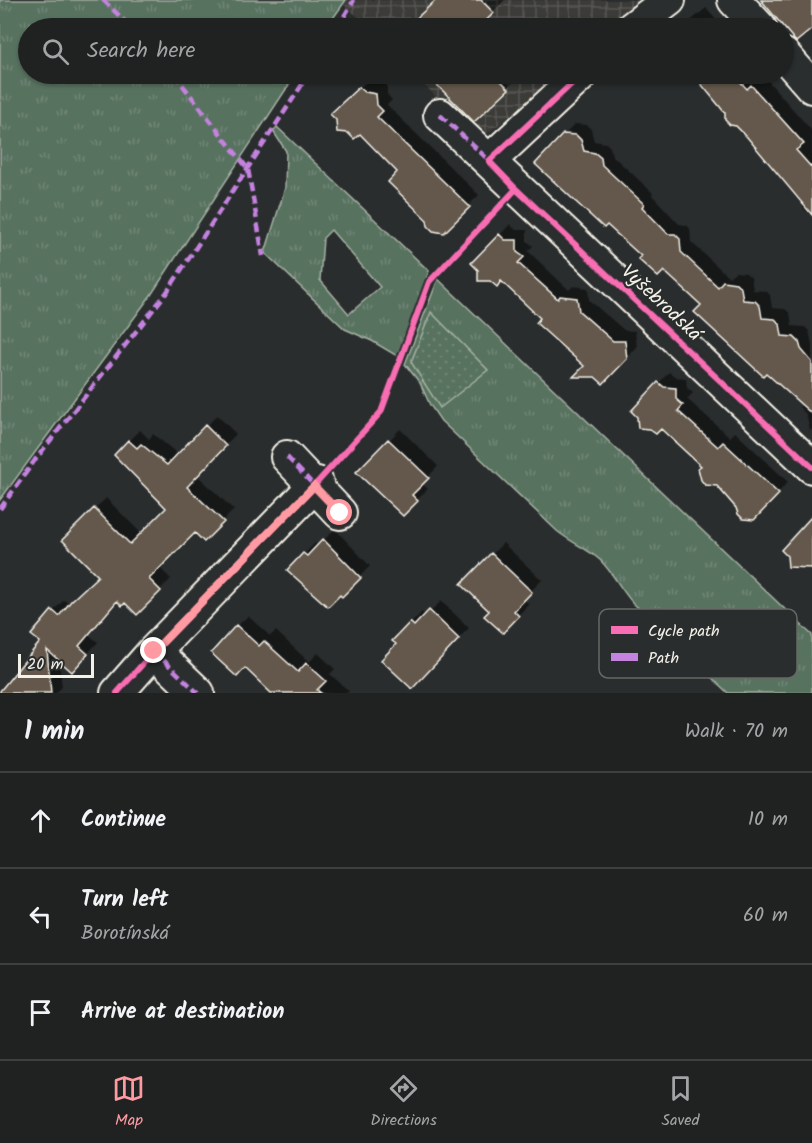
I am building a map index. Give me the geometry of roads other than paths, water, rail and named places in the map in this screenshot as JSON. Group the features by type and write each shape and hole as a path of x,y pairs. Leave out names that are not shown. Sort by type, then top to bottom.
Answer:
{"street":[{"path":"645,18 669,0"},
{"path":"734,0 751,18"},
{"path":"794,67 812,87"},
{"path":"489,161 571,84"},
{"name":"Vyšebrodská","path":"440,115 812,467"},
{"path":"286,457 340,513"},
{"path":"117,693 154,651 315,485"},
{"path":"154,651 198,693"}]}
